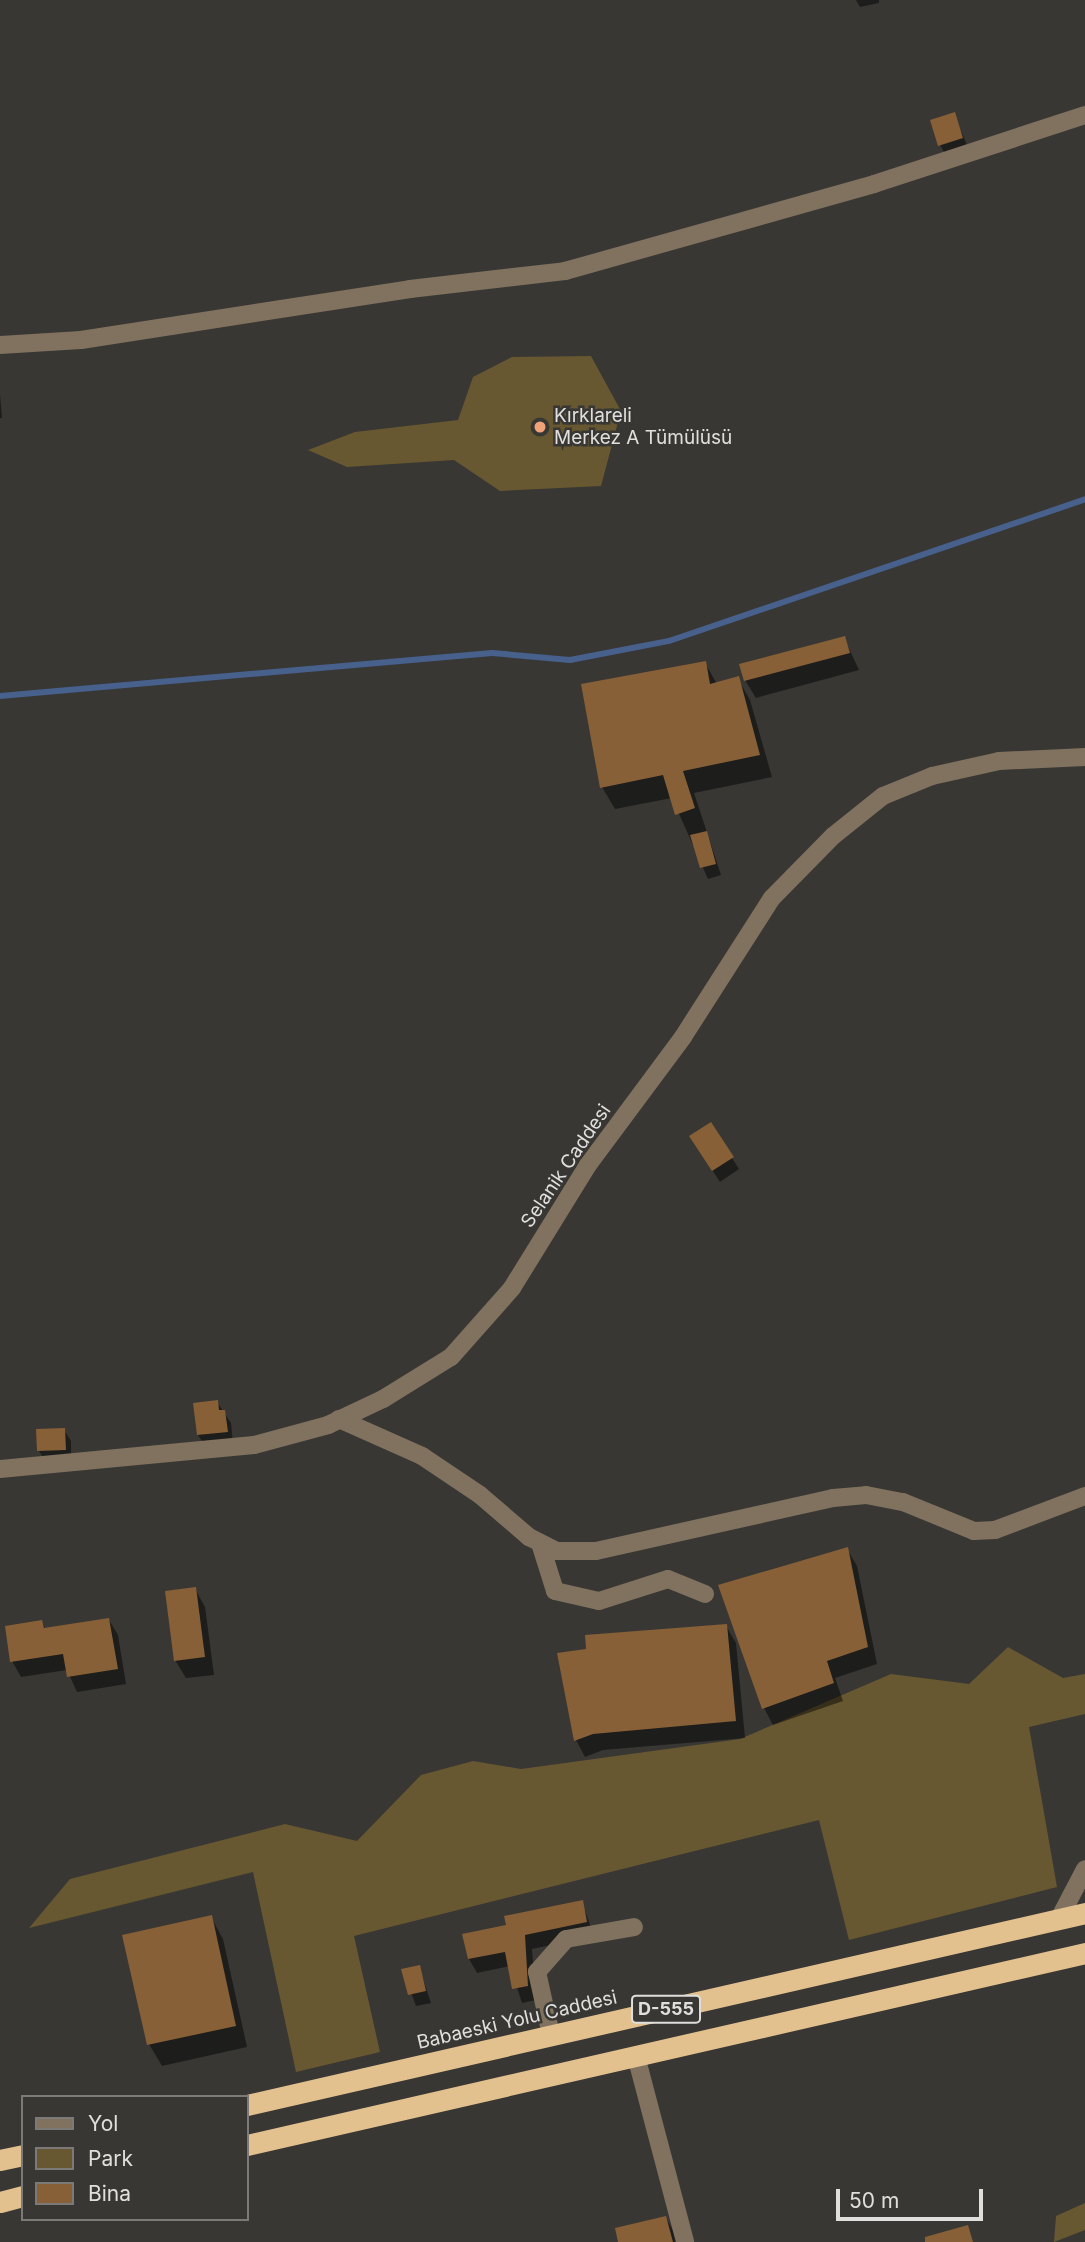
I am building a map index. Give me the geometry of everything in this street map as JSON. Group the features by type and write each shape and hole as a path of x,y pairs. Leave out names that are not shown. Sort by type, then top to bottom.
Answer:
{"highway":[{"name":"Babaeski Yolu Caddesi","path":"248,2105 1085,1913"},
{"name":"D-555","path":"248,2145 1084,1954"},
{"path":"0,2160 21,2155"},
{"path":"0,2202 21,2197"}],"street":[{"path":"0,345 95,338 410,289 565,271 874,184 1085,115"},
{"name":"Selanik Caddesi","path":"0,1469 254,1445 339,1419 383,1399 451,1357 512,1288 588,1165 682,1037 772,898 833,836 883,796 932,776 999,761 1085,757"},
{"path":"339,1419 422,1456 540,1543 556,1551 596,1550 771,1510 866,1495 903,1502 974,1531 995,1530 1085,1496"},
{"path":"540,1543 555,1591 599,1601 668,1579 705,1594"},
{"path":"1059,1919 1085,1869"},
{"path":"551,2035 537,1972 566,1939 634,1927"},
{"path":"636,2056 685,2242"}],"green space":[{"path":"591,356 621,411 601,486 500,491 454,460 347,467 308,450 355,432 458,420 473,377 512,357"},
{"path":"1008,1647 1063,1678 1085,1674 1085,1714 1029,1727 1057,1887 849,1940 819,1820 354,1936 380,2052 296,2072 253,1872 29,1928 70,1879 285,1824 357,1841 421,1775 473,1761 521,1769 740,1739 891,1674 969,1684"},
{"path":"1085,2203 1085,2230 1054,2242 1056,2216"}],"building":[{"path":"955,112 963,138 938,146 930,120"},
{"path":"845,636 850,653 744,681 739,664"},
{"path":"706,661 710,684 739,676 760,755 683,771 695,808 675,815 663,775 600,788 581,684"},
{"path":"707,831 716,864 700,868 690,835"},
{"path":"711,1122 734,1157 712,1171 689,1136"},
{"path":"218,1400 219,1410 225,1410 228,1432 197,1435 193,1403"},
{"path":"65,1428 66,1450 37,1451 36,1429"},
{"path":"848,1547 868,1647 827,1661 834,1683 762,1709 718,1585"},
{"path":"196,1587 205,1657 174,1661 165,1591"},
{"path":"109,1618 118,1669 67,1677 63,1654 10,1662 5,1626 42,1620 44,1628"},
{"path":"727,1624 736,1721 593,1734 574,1741 557,1653 586,1649 585,1635"},
{"path":"583,1900 587,1922 525,1935 528,1986 512,1989 505,1952 468,1959 462,1934 506,1925 504,1916"},
{"path":"212,1915 236,2026 147,2045 122,1935"},
{"path":"420,1965 426,1991 408,1995 401,1969"},
{"path":"666,2216 673,2242 618,2242 615,2228"},
{"path":"968,2225 973,2242 925,2242 925,2237"}],"waterway":[{"path":"0,696 492,653 570,660 669,641 1085,499"}],"place":[{"name":"Kırklareli Merkez A Tümülüsü","path":"540,427"}]}
